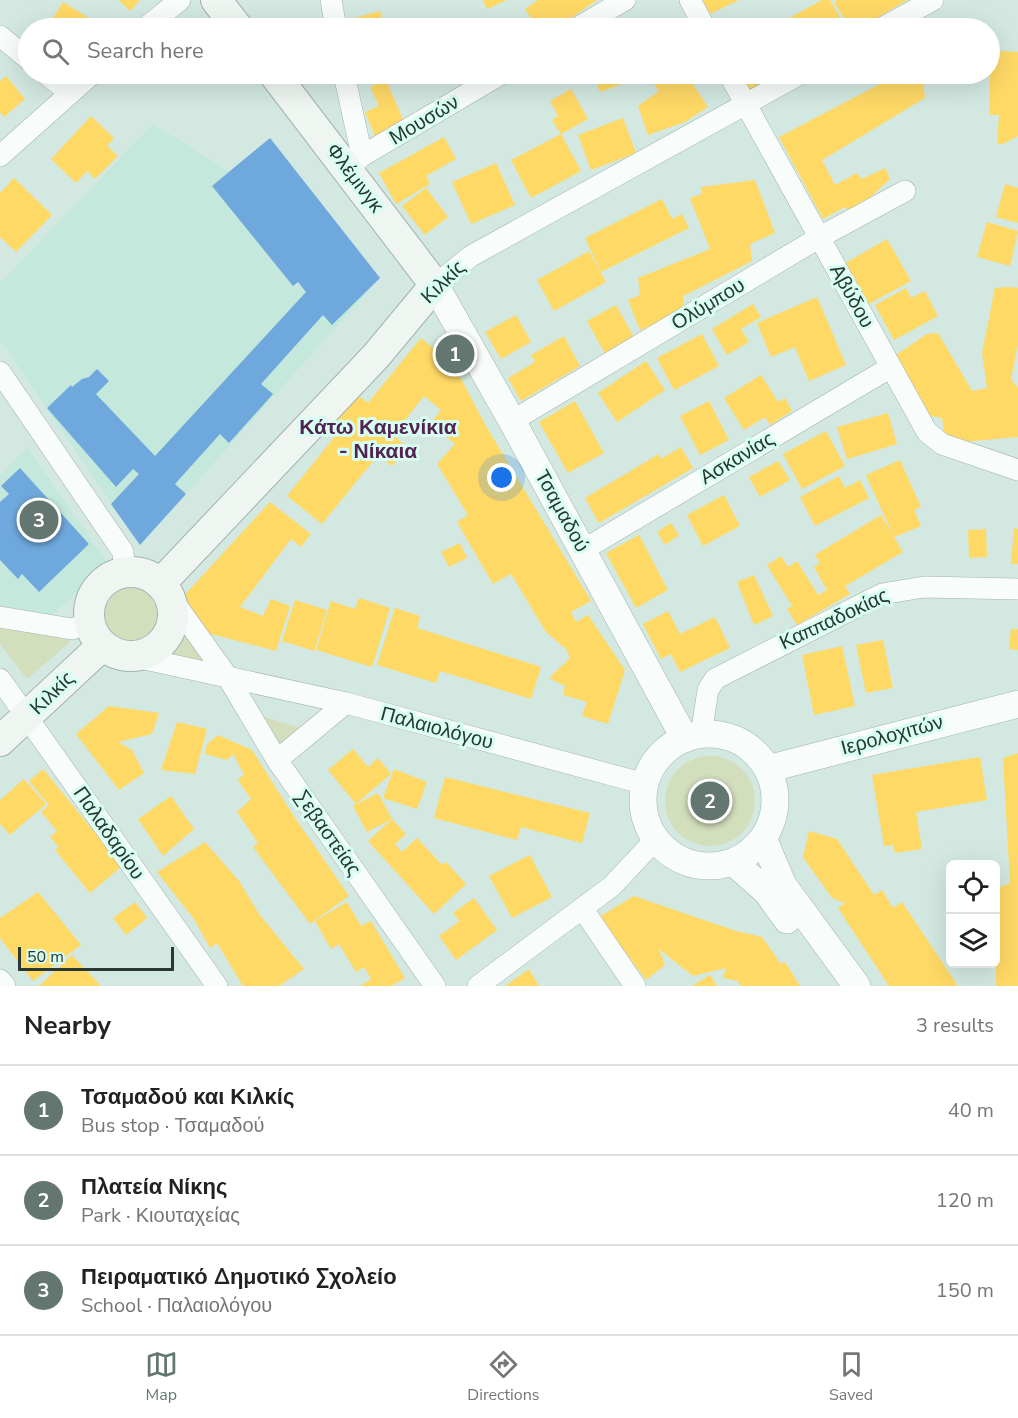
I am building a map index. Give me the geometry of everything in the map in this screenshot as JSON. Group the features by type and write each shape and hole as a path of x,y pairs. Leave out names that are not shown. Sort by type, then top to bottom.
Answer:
{"main road":[{"path":"216,0 230,18"},
{"name":"Φλέμινγκ","path":"283,84 355,162 435,285"},
{"name":"Κιλκίς","path":"164,590 376,356 435,285"},
{"path":"125,573 141,573 164,590 173,617 165,638 146,653 106,640 90,606 97,591 106,580 125,573"},
{"name":"Κιλκίς","path":"0,741 106,640"}],"street":[{"path":"158,18 180,0"},
{"path":"594,18 625,0"},
{"path":"690,0 700,18"},
{"path":"900,18 933,0"},
{"path":"336,18 337,2"},
{"path":"0,36 18,51"},
{"path":"59,84 70,93"},
{"path":"0,156 80,84"},
{"path":"345,84 355,162"},
{"name":"Μουσών","path":"355,162 484,84"},
{"name":"Αβύδου","path":"735,84 921,423 934,439 1018,470"},
{"name":"Κιλκίς","path":"435,285 471,256 782,84"},
{"name":"Ολύμπου","path":"512,421 820,237 905,191"},
{"name":"Τσαμαδού","path":"435,285 583,550 693,737"},
{"name":"Ασκανίας","path":"583,550 891,367"},
{"path":"0,372 117,542 126,564 125,573"},
{"name":"Καππαδοκίας","path":"693,737 708,690 715,679 874,597 895,590 924,587 1018,589"},
{"name":"Σεβαστείας","path":"164,590 227,676 277,760 435,986"},
{"path":"0,617 72,629 106,640"},
{"name":"Παλαιολόγου","path":"106,640 227,676 346,703 645,784"},
{"name":"Παλαδαρίου","path":"0,679 217,986"},
{"path":"277,760 346,703"},
{"name":"Ιερολοχιτών","path":"767,769 1018,704"},
{"path":"724,736 739,741 758,756 767,769 774,792 774,808 763,838 750,852 733,862 707,867 690,864 674,857 656,839 647,825 643,808 645,784 652,767 663,753 693,737 724,736"},
{"path":"763,838 783,885 857,986"},
{"path":"478,986 616,882 656,839"},
{"path":"733,862 767,892 833,986"},
{"path":"582,908 635,986"},
{"path":"0,980 5,986"}],"shaded area":[{"path":"153,124 230,172 270,138 380,278 140,545 0,340 0,283"},
{"path":"27,447 108,564 49,618 0,607 0,475"},
{"path":"126,588 136,588 150,595 157,614 150,633 136,640 126,640 116,636 109,629 105,619 105,609 109,599 116,592"},
{"path":"0,624 70,642 27,679 0,644"},
{"path":"181,629 204,662 166,654"},
{"path":"261,716 301,728 279,748"},
{"path":"710,756 727,759 742,769 752,784 755,801 752,818 742,833 727,843 710,846 693,843 678,833 668,818 665,801 668,784 678,769 693,759"}],"building: Homes":[{"path":"119,0 140,0 130,11"},
{"path":"483,0 507,0 487,9"},
{"path":"538,0 597,0 571,18 531,18 525,9"},
{"path":"703,0 739,0 710,14"},
{"path":"822,0 830,0 840,18 789,18"},
{"path":"838,0 907,0 877,18 844,18 834,2"},
{"path":"63,2 89,18 53,18"},
{"path":"380,11 382,18 355,18"},
{"path":"1000,51 1018,52 1018,136 1003,144 997,144 999,115 989,115 990,84 1000,84"},
{"path":"6,76 25,99 4,117 0,112 0,81"},
{"path":"377,84 388,84 405,124 375,136 365,112 379,106 370,87"},
{"path":"597,84 622,84 600,92"},
{"path":"654,84 693,84 708,107 685,122 648,135 638,106 659,91"},
{"path":"740,84 767,84 747,96"},
{"path":"880,84 923,84 925,98 822,160 835,185 857,173 862,179 885,168 890,179 858,208 850,212 845,207 823,219 779,137"},
{"path":"571,89 588,119 561,134 552,120 558,116 550,101"},
{"path":"91,116 114,138 107,146 118,156 95,179 87,171 76,183 51,159"},
{"path":"623,118 636,153 591,170 578,135"},
{"path":"561,134 581,171 531,198 511,160"},
{"path":"444,137 456,159 426,176 430,184 396,204 379,173"},
{"path":"496,163 515,205 471,224 452,182"},
{"path":"14,178 52,215 16,252 0,237 0,193"},
{"path":"755,180 775,233 750,244 752,261 683,296 684,312 640,330 628,300 640,295 638,278 710,249 690,198 702,194 701,187"},
{"path":"1005,184 1018,188 1018,223 996,217"},
{"path":"426,188 448,217 425,235 402,206"},
{"path":"662,199 672,219 682,214 689,228 601,272 585,238"},
{"path":"987,222 1018,231 1010,266 977,257"},
{"path":"887,239 911,281 867,305 844,264"},
{"path":"589,251 606,282 554,311 537,280"},
{"path":"906,288 911,298 925,291 938,316 894,340 875,305"},
{"path":"995,288 1018,288 1018,344 1011,379 1018,388 1018,437 951,443 944,432 942,418 926,415 890,359 927,334 938,333 972,391 987,388 982,353"},
{"path":"817,297 846,365 809,381 795,347 771,357 757,323"},
{"path":"753,304 761,317 741,329 749,342 727,355 712,329"},
{"path":"616,305 634,337 605,354 587,321"},
{"path":"516,315 531,342 501,359 485,332"},
{"path":"702,334 719,366 674,390 657,358"},
{"path":"564,336 580,366 521,401 508,378 535,362 531,355"},
{"path":"421,338 439,353 435,358 459,375 486,426 591,601 571,612 576,622 588,615 625,670 608,724 582,716 587,702 563,695 565,686 549,678 570,658 566,649 546,632 511,574 493,584 457,522 468,515 437,464 455,444 430,424 441,410 424,396 393,435 407,447 392,466 378,455 322,524 287,496 344,425 336,418 355,393 368,403"},
{"path":"646,361 665,390 617,422 598,393"},
{"path":"761,375 778,402 785,398 792,411 770,425 765,417 744,430 724,398"},
{"path":"575,401 604,453 568,473 539,422"},
{"path":"709,401 729,440 700,455 680,416"},
{"path":"888,413 897,444 847,459 837,427"},
{"path":"826,431 845,466 802,489 783,454"},
{"path":"681,447 693,468 599,523 585,498 659,454 661,459"},
{"path":"900,460 921,507 914,510 921,526 894,537 903,552 845,586 850,594 797,625 787,609 792,606 767,565 781,556 788,567 797,561 818,595 827,590 814,567 820,563 815,555 881,515 893,535 866,475"},
{"path":"778,461 790,480 760,497 749,477"},
{"path":"839,476 845,488 860,480 869,498 815,526 800,497"},
{"path":"724,495 740,526 703,546 687,515"},
{"path":"270,502 311,534 301,547 291,539 240,607 263,616 271,599 290,606 276,651 203,632 180,600"},
{"path":"671,523 679,535 665,545 657,532"},
{"path":"1014,528 1018,529 1018,564 1011,564"},
{"path":"986,529 987,557 969,558 968,530"},
{"path":"639,535 668,590 636,608 606,553"},
{"path":"460,543 467,558 449,567 441,552"},
{"path":"754,575 773,616 754,625 737,582"},
{"path":"359,598 390,608 372,667 316,650 331,601 355,609"},
{"path":"295,600 327,610 314,651 282,641"},
{"path":"395,608 420,616 417,628 541,667 531,699 440,671 436,683 377,665"},
{"path":"668,611 680,634 715,617 730,648 680,672 671,654 661,659 643,624"},
{"path":"1011,629 1018,629 1018,650 1009,649"},
{"path":"883,640 893,688 866,693 856,645"},
{"path":"842,646 855,706 814,715 802,655"},
{"path":"109,706 159,713 152,734 118,742 132,750 144,773 119,790 76,734"},
{"path":"177,722 207,729 195,774 161,770"},
{"path":"218,735 252,750 293,815 349,896 310,924 253,847 258,843 237,812 251,799 238,780 244,774 233,754 227,760 205,754 207,744"},
{"path":"353,749 368,767 378,758 391,774 356,804 328,770"},
{"path":"1018,753 1018,986 996,986 996,968 1000,968 1000,887 1010,883 1003,758"},
{"path":"980,757 987,800 916,812 922,849 895,853 893,845 884,846 872,775"},
{"path":"43,769 122,866 90,893 55,850 59,847 50,837 57,831 41,812 49,805 29,781"},
{"path":"394,769 427,782 417,809 383,798"},
{"path":"445,777 590,813 582,843 521,827 517,840 434,818"},
{"path":"24,779 46,804 10,835 0,824 0,800"},
{"path":"378,793 392,819 367,832 353,806"},
{"path":"171,796 194,829 163,856 138,819"},
{"path":"392,819 406,834 395,844 402,852 417,838 442,865 446,862 466,884 434,914 368,841"},
{"path":"809,831 837,839 874,895 882,890 893,908 902,902 958,986 889,986 838,908 845,903 832,898 803,857"},
{"path":"205,842 239,881 259,914 304,969 279,986 243,986 217,943 210,948 194,919 157,872"},
{"path":"530,855 552,897 512,918 489,876"},
{"path":"38,892 81,945 33,981 0,938 0,918"},
{"path":"634,896 736,931 762,937 781,964 785,962 800,986 740,986 738,981 723,978 726,968 693,976 659,949 665,965 646,980 599,917"},
{"path":"474,898 497,930 456,960 439,936 460,921 453,913"},
{"path":"135,902 147,918 126,935 113,918"},
{"path":"347,902 361,926 371,921 405,978 391,986 360,986 371,979 364,967 356,972 339,944 331,949 315,921"},
{"path":"72,955 101,986 39,986"},
{"path":"529,969 539,986 505,986"},
{"path":"710,975 717,986 692,986"}],"building: Schools":[{"path":"270,138 380,278 332,325 323,315 261,384 273,394 229,443 220,434 175,484 186,494 140,545 111,504 139,474 133,469 116,487 47,408 71,385 72,387 82,379 89,377 97,369 109,381 96,394 155,456 306,292 298,282 293,286 212,186"},
{"path":"20,468 89,544 39,592 22,574 18,579 0,560 0,502 9,494 1,486"}],"place":[{"name":"Τσαμαδού και Κιλκίς","path":"455,354"},
{"name":"Πειραματικό Δημοτικό Σχολείο","path":"39,520"},
{"name":"Πλατεία Νίκης","path":"710,801"}],"district":[{"name":"Κάτω Καμενίκια - Νίκαια","path":"378,439"}]}
